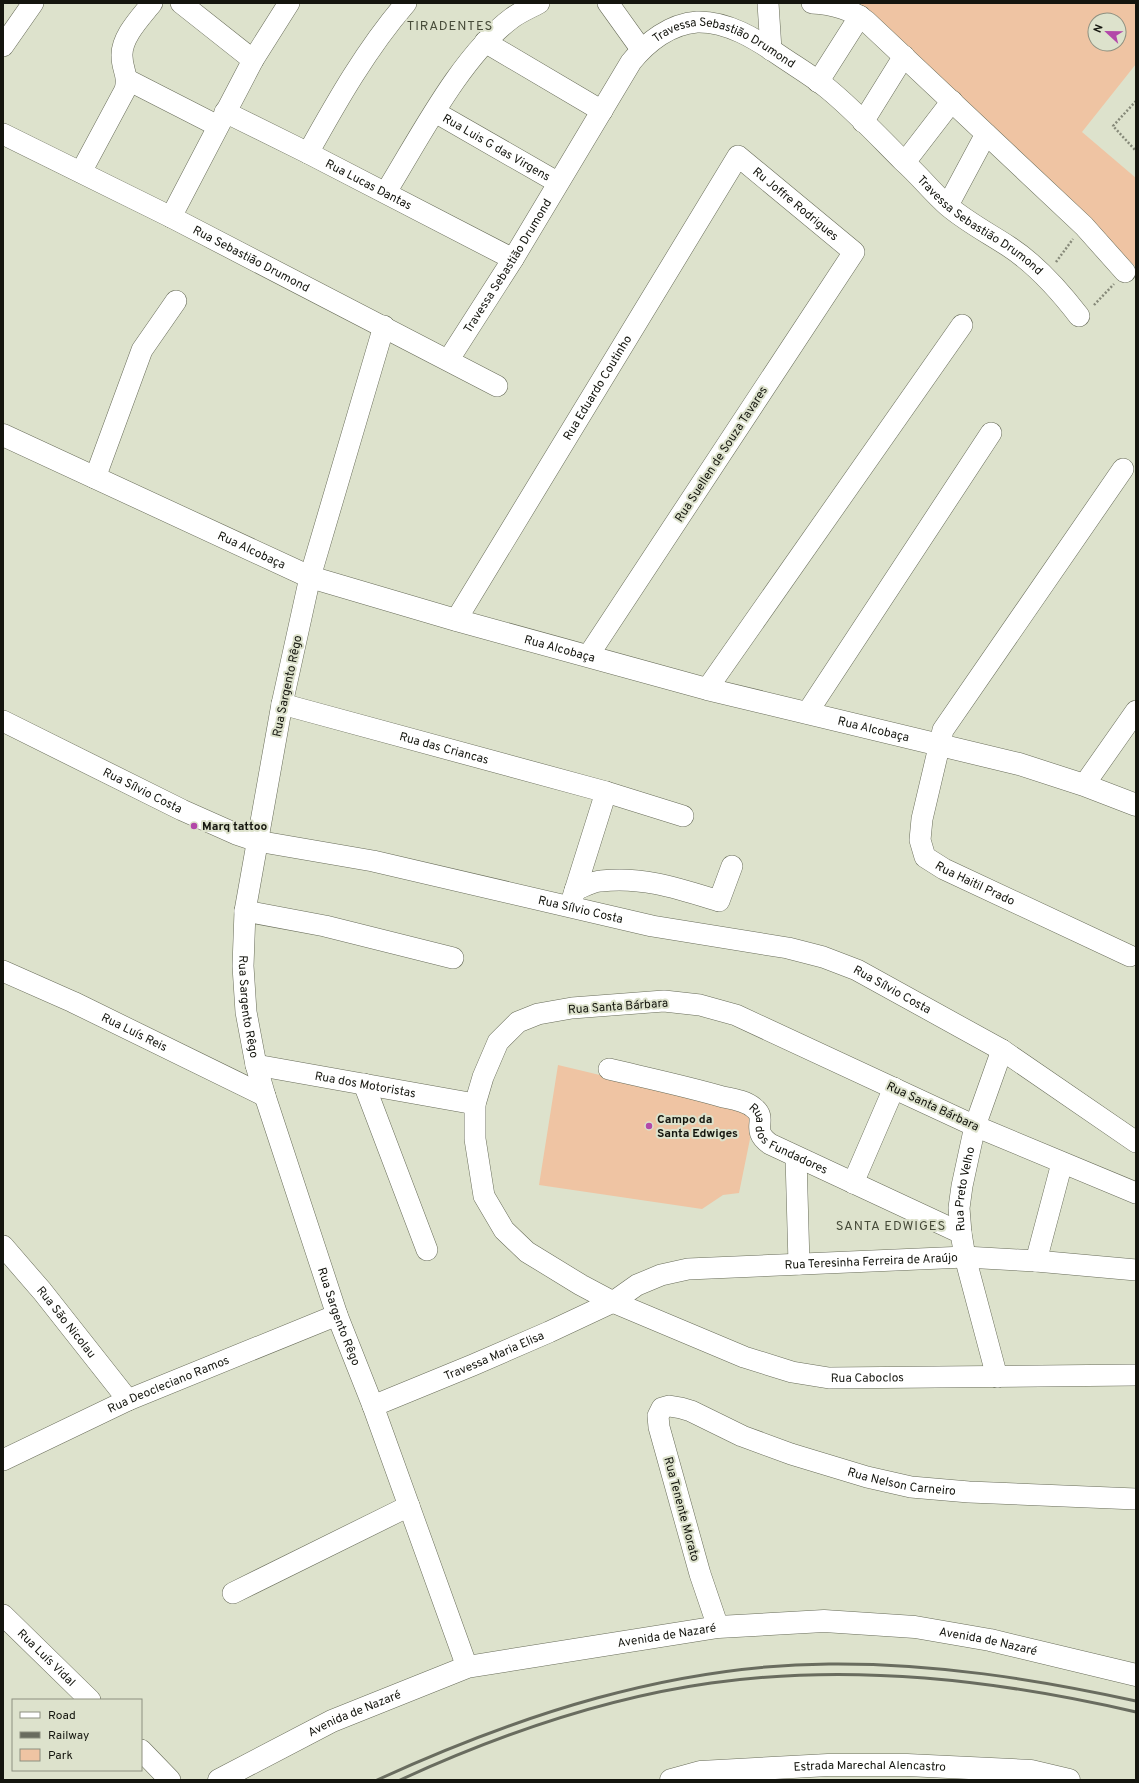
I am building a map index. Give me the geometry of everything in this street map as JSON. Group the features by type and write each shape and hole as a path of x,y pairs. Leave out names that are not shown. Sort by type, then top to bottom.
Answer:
{"main road":[{"name":"Rua Alcobaça","path":"3,435 310,577 456,620 707,689 1019,764 1084,785 1136,805"},
{"name":"Avenida de Nazaré","path":"219,1780 332,1721 467,1667 718,1626 824,1621 915,1626 990,1640 1136,1675"},
{"name":"Estrada Marechal Alencastro","path":"671,1780 700,1772 828,1764 1031,1771 1069,1780"},
{"path":"916,1766 930,1772 933,1780"}],"street":[{"path":"3,46 33,3"},
{"path":"81,172 101,133 126,90 128,80 122,55 124,44 152,3"},
{"path":"180,3 253,60"},
{"path":"171,217 253,60 289,3"},
{"path":"308,153 332,110 406,3"},
{"path":"386,192 435,112 461,73 485,42 513,18 539,3"},
{"path":"608,3 641,49"},
{"path":"768,3 771,50"},
{"path":"812,3 825,4 860,16 1084,226 1125,272"},
{"path":"818,82 860,16"},
{"name":"Travessa Sebastião Drumond","path":"449,360 513,258 557,182 631,62 641,49 655,38 675,28 696,22 715,24 733,29 771,50 818,82 863,122 948,205 978,228 1010,247 1045,277 1079,316"},
{"path":"485,42 602,111"},
{"path":"863,122 904,56"},
{"name":"Rua Lucas Dantas","path":"128,80 308,153 513,258"},
{"path":"904,162 952,101"},
{"name":"Rua Luis G das Virgens","path":"435,112 557,182"},
{"name":"Rua Sebastião Drumond","path":"3,134 171,217 498,386"},
{"path":"948,205 986,134"},
{"name":"Ru Joffre Rodrigues","path":"738,156 854,252"},
{"name":"Rua Eduardo Coutinho","path":"456,620 738,156"},
{"name":"Rua Suellen de Souza Tavares","path":"588,656 854,252"},
{"path":"95,478 142,350 176,301"},
{"path":"707,689 962,325"},
{"name":"Rua Sargento Rêgo","path":"384,326 310,577 282,704 245,911 243,966 246,1012 256,1065 265,1096 337,1314 373,1406 467,1667"},
{"path":"807,713 991,434"},
{"name":"Rua Haitil Prado","path":"1123,470 943,730 922,819 920,840 926,857 944,868 1130,956"},
{"name":"Rua das Criancas","path":"282,704 606,792 683,816"},
{"path":"1084,785 1136,711"},
{"name":"Rua Sílvio Costa","path":"3,721 182,810 236,834 257,841 373,860 572,898 652,926 788,948 824,957 857,970 1002,1050 1136,1142"},
{"path":"572,898 606,792"},
{"path":"572,898 600,881 635,881 664,884 719,901 732,866"},
{"path":"245,911 325,926 453,958"},
{"name":"Rua Luís Reis","path":"3,972 73,1002 265,1096"},
{"name":"Rua Santa Bárbara","path":"613,1302 527,1252 504,1230 484,1196 475,1139 475,1104 483,1077 498,1042 518,1022 538,1014 572,1008 664,1001 700,1005 736,1015 975,1126 1062,1164 1136,1193"},
{"name":"Rua Preto Velho","path":"997,1377 965,1257 959,1208 962,1186 975,1126 1002,1050"},
{"name":"Rua dos Motoristas","path":"256,1065 475,1104"},
{"name":"Rua dos Fundadores","path":"609,1069 695,1088 746,1103 759,1112 761,1118 760,1133 764,1140 796,1157 961,1233"},
{"path":"364,1084 427,1250"},
{"path":"853,1183 894,1088"},
{"path":"796,1157 800,1264"},
{"path":"1036,1261 1062,1164"},
{"name":"Rua São Nicolau","path":"3,1246 42,1291 128,1400"},
{"name":"Rua Teresinha Ferreira de Araújo","path":"613,1302 643,1282 661,1275 688,1269 965,1257 1036,1261 1136,1270"},
{"name":"Rua Caboclos","path":"613,1302 744,1357 792,1372 829,1378 1136,1375"},
{"name":"Travessa Maria Elisa","path":"373,1406 473,1365 613,1302"},
{"name":"Rua Deocleciano Ramos","path":"3,1460 128,1400 337,1314"},
{"name":"Rua Tenente Morato","path":"681,1408 669,1406 662,1408 658,1416 659,1427 700,1574 718,1626"},
{"name":"Rua Nelson Carneiro","path":"681,1408 691,1411 742,1436 790,1454 866,1477 911,1487 969,1492 1136,1499"},
{"path":"233,1593 409,1506"},
{"name":"Rua Luís Vidal","path":"3,1615 89,1699"},
{"path":"142,1751 170,1780"}],"path":[{"path":"1136,101 1113,126 1136,151"},
{"path":"1045,277 1084,226"},
{"path":"1079,316 1089,311 1125,272"}],"green space":[{"path":"859,3 1136,3 1136,64 1082,132 1136,178 1136,267"},
{"name":"Campo da Santa Edwiges","path":"558,1065 717,1103 749,1114 750,1139 739,1193 723,1195 702,1209 539,1185"}],"railway":[{"path":"377,1780 431,1756 541,1715 597,1698 654,1684 712,1673 770,1667 829,1664 907,1666 945,1669 1022,1679 1136,1701"},
{"path":"400,1780 513,1733 591,1708 671,1690 711,1683 764,1677 871,1675 925,1678 978,1683 1031,1691 1136,1712"}],"place":[{"name":"Marq tattoo","path":"194,826"},
{"name":"Campo da Santa Edwiges","path":"649,1126"}],"district":[{"name":"TIRADENTES","path":"450,25"},
{"name":"SANTA EDWIGES","path":"891,1225"}]}
